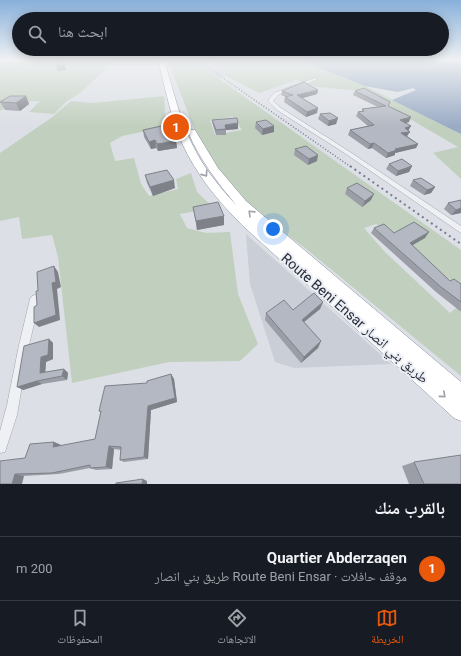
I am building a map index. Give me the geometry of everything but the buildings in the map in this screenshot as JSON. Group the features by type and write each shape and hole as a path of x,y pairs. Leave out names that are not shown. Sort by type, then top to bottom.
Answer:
{"highway":[{"name":"Route Beni Ensar طريق بني انصار","path":"168,83 187,144 197,163 217,191 246,222 461,411"},
{"name":"Route Beni Ensar طريق بني انصار","path":"174,83 197,145 229,189 258,219 461,394"}],"street":[{"path":"306,83 276,94 270,101 279,109 345,151 461,230"},
{"path":"0,447 8,430 12,414 21,361 35,299"}],"shaded area":[{"path":"246,234 391,364 294,368 275,362 250,284"}],"green space":[{"path":"0,83 91,83 80,93 67,101 54,114 29,112 40,101 14,102 0,111"},
{"path":"177,83 224,83 461,250 461,288 376,224 364,228 384,251 450,313 461,304 461,376 305,248 245,204 216,170 198,139","holes":["233,117 242,130 215,135 210,120"]},
{"path":"239,83 289,83 259,93"},
{"path":"304,83 356,83 461,134 461,179 433,153 458,147 362,91 317,87"},
{"path":"164,96 166,127 122,136 110,143 115,161 134,158 141,184 149,196 178,189 176,179 191,173 197,192 214,208 180,214 187,228 206,233 230,232 238,294 258,344 240,361 169,362 72,383 58,257 52,235 22,239 19,217 0,221 0,153 51,118 71,101 92,103"}],"water":[{"path":"356,83 461,83 461,134 392,100 416,90 413,88 398,92 365,86"}],"railway":[{"path":"230,83 351,167"},
{"path":"350,166 461,244"}],"place":[{"name":"Quartier Abderzaqen","path":"176,127"}]}
